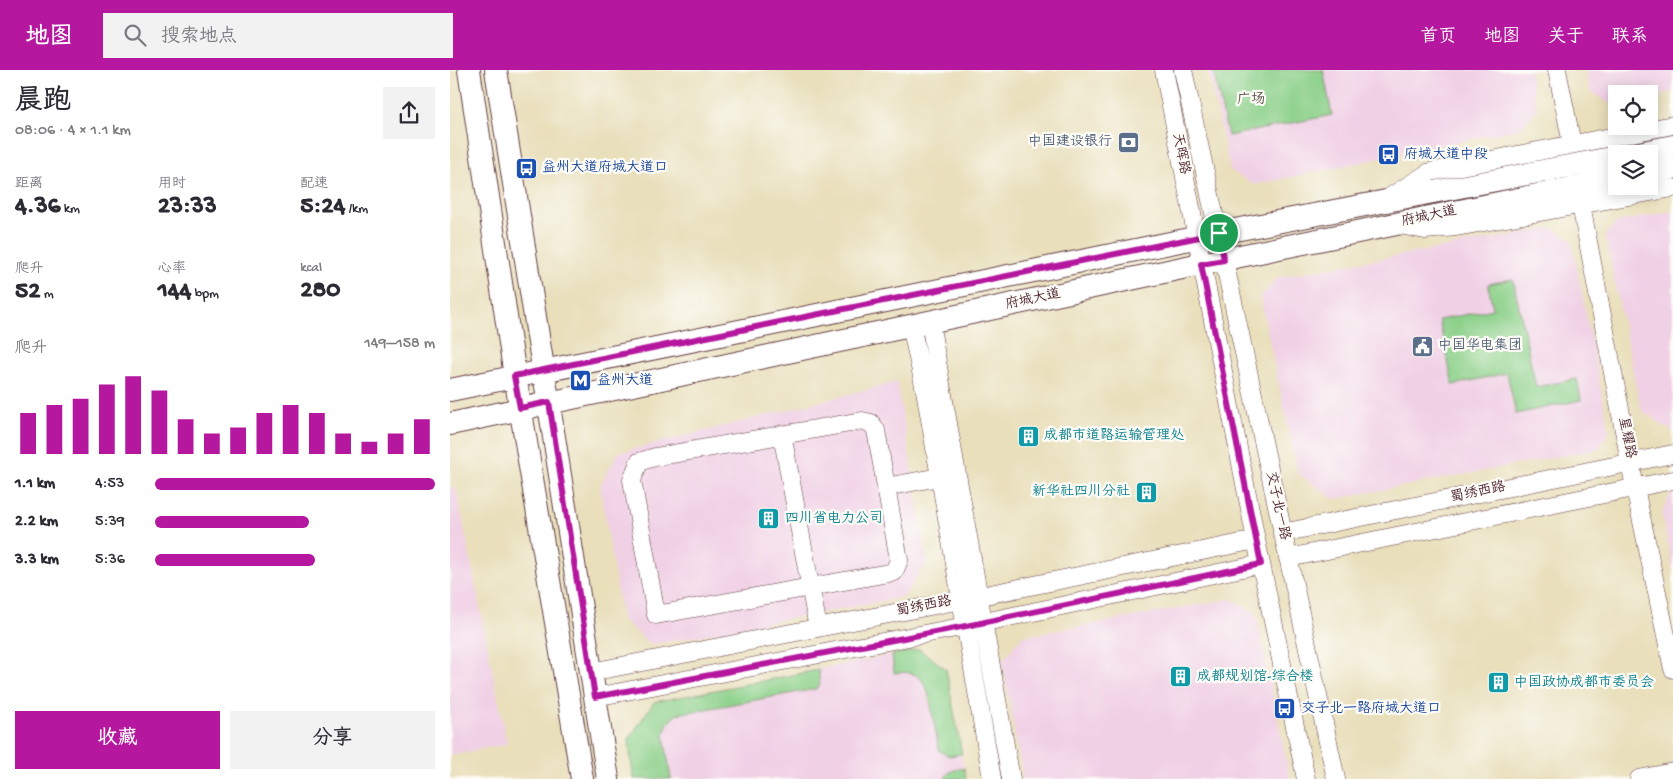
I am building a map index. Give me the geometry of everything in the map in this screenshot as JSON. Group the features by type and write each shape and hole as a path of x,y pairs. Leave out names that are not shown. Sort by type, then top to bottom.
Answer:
{"main road":[{"path":"469,70 514,376 582,779"},
{"path":"496,70 608,779"},
{"path":"1658,149 1673,146"},
{"name":"府城大道","path":"450,390 1219,233 1608,159"},
{"path":"1658,171 1673,168"},
{"name":"府城大道","path":"450,424 1201,264 1608,181"}],"street":[{"name":"天晖路","path":"1164,70 1196,238"},
{"name":"天晖路","path":"1184,70 1219,233"},
{"path":"1557,70 1572,144"},
{"path":"1382,202 1430,172 1673,125"},
{"path":"1397,224 1425,230 1456,228 1673,188"},
{"name":"星耀路","path":"1582,205 1635,488 1673,669"},
{"name":"交子北一路","path":"1219,233 1336,779"},
{"name":"交子北一路","path":"1196,238 1306,779"},
{"path":"921,323 925,390 992,779"},
{"path":"921,323 979,596 1011,779"},
{"path":"862,421 871,422 876,430 899,560 894,572 656,615 632,480 639,462 655,457 782,434 862,421"},
{"path":"782,434 818,628"},
{"name":"蜀绣西路","path":"1282,533 1673,454"},
{"path":"886,487 939,477"},
{"name":"蜀绣西路","path":"1288,558 1673,480"},
{"name":"蜀绣西路","path":"591,672 1256,540"},
{"name":"蜀绣西路","path":"595,697 966,626 1261,564"},
{"path":"1639,779 1673,772"}],"shaded area":[{"path":"1208,70 1529,70 1537,110 1518,129 1254,185 1230,170"},
{"path":"1585,70 1673,70 1673,92 1658,95 1658,85 1608,85 1608,102 1590,91"},
{"path":"1673,211 1673,432 1641,410 1605,235 1617,222"},
{"path":"1552,228 1571,239 1609,430 1599,449 1334,499 1298,473 1260,297 1279,277"},
{"path":"897,382 927,561 904,597 651,645 622,619 600,485 618,453"},
{"path":"456,487 507,744 450,755 450,488"},
{"path":"1671,493 1673,493 1673,573 1662,514"},
{"path":"1231,599 1256,613 1290,779 1023,779 1002,661 1021,637"},
{"path":"919,649 946,669 966,779 634,779 628,740 654,702"}],"green space":[{"name":"广场","path":"1213,70 1323,70 1332,115 1228,136"},
{"path":"1513,279 1536,387 1577,379 1581,400 1516,414 1507,373 1453,385 1439,320 1493,309 1488,284"},
{"path":"919,649 946,669 962,754 949,756 940,751 926,686 918,676 904,672 894,673 892,655"},
{"path":"818,670 820,684 816,689 678,714 668,723 664,735 671,779 634,779 628,740 654,702"},
{"path":"964,768 966,779 945,779 950,772"}],"place":[{"name":"中国建设银行","path":"1128,142"},
{"name":"府城大道中段","path":"1388,155"},
{"name":"益州大道府城大道口","path":"526,168"},
{"name":"中国华电集团","path":"1422,346"},
{"name":"益州大道","path":"581,381"},
{"name":"成都市道路运输管理处","path":"1028,436"},
{"name":"新华社四川分社","path":"1146,492"},
{"name":"四川省电力公司","path":"769,519"},
{"name":"成都规划馆-综合楼","path":"1181,677"},
{"name":"中国政协成都市委员会","path":"1498,683"},
{"name":"交子北一路府城大道口","path":"1285,709"}],"route":[{"path":"1219,233 1224,260 1201,264 1261,564 966,626 595,697 549,402 520,408 514,376 1219,233"}]}
